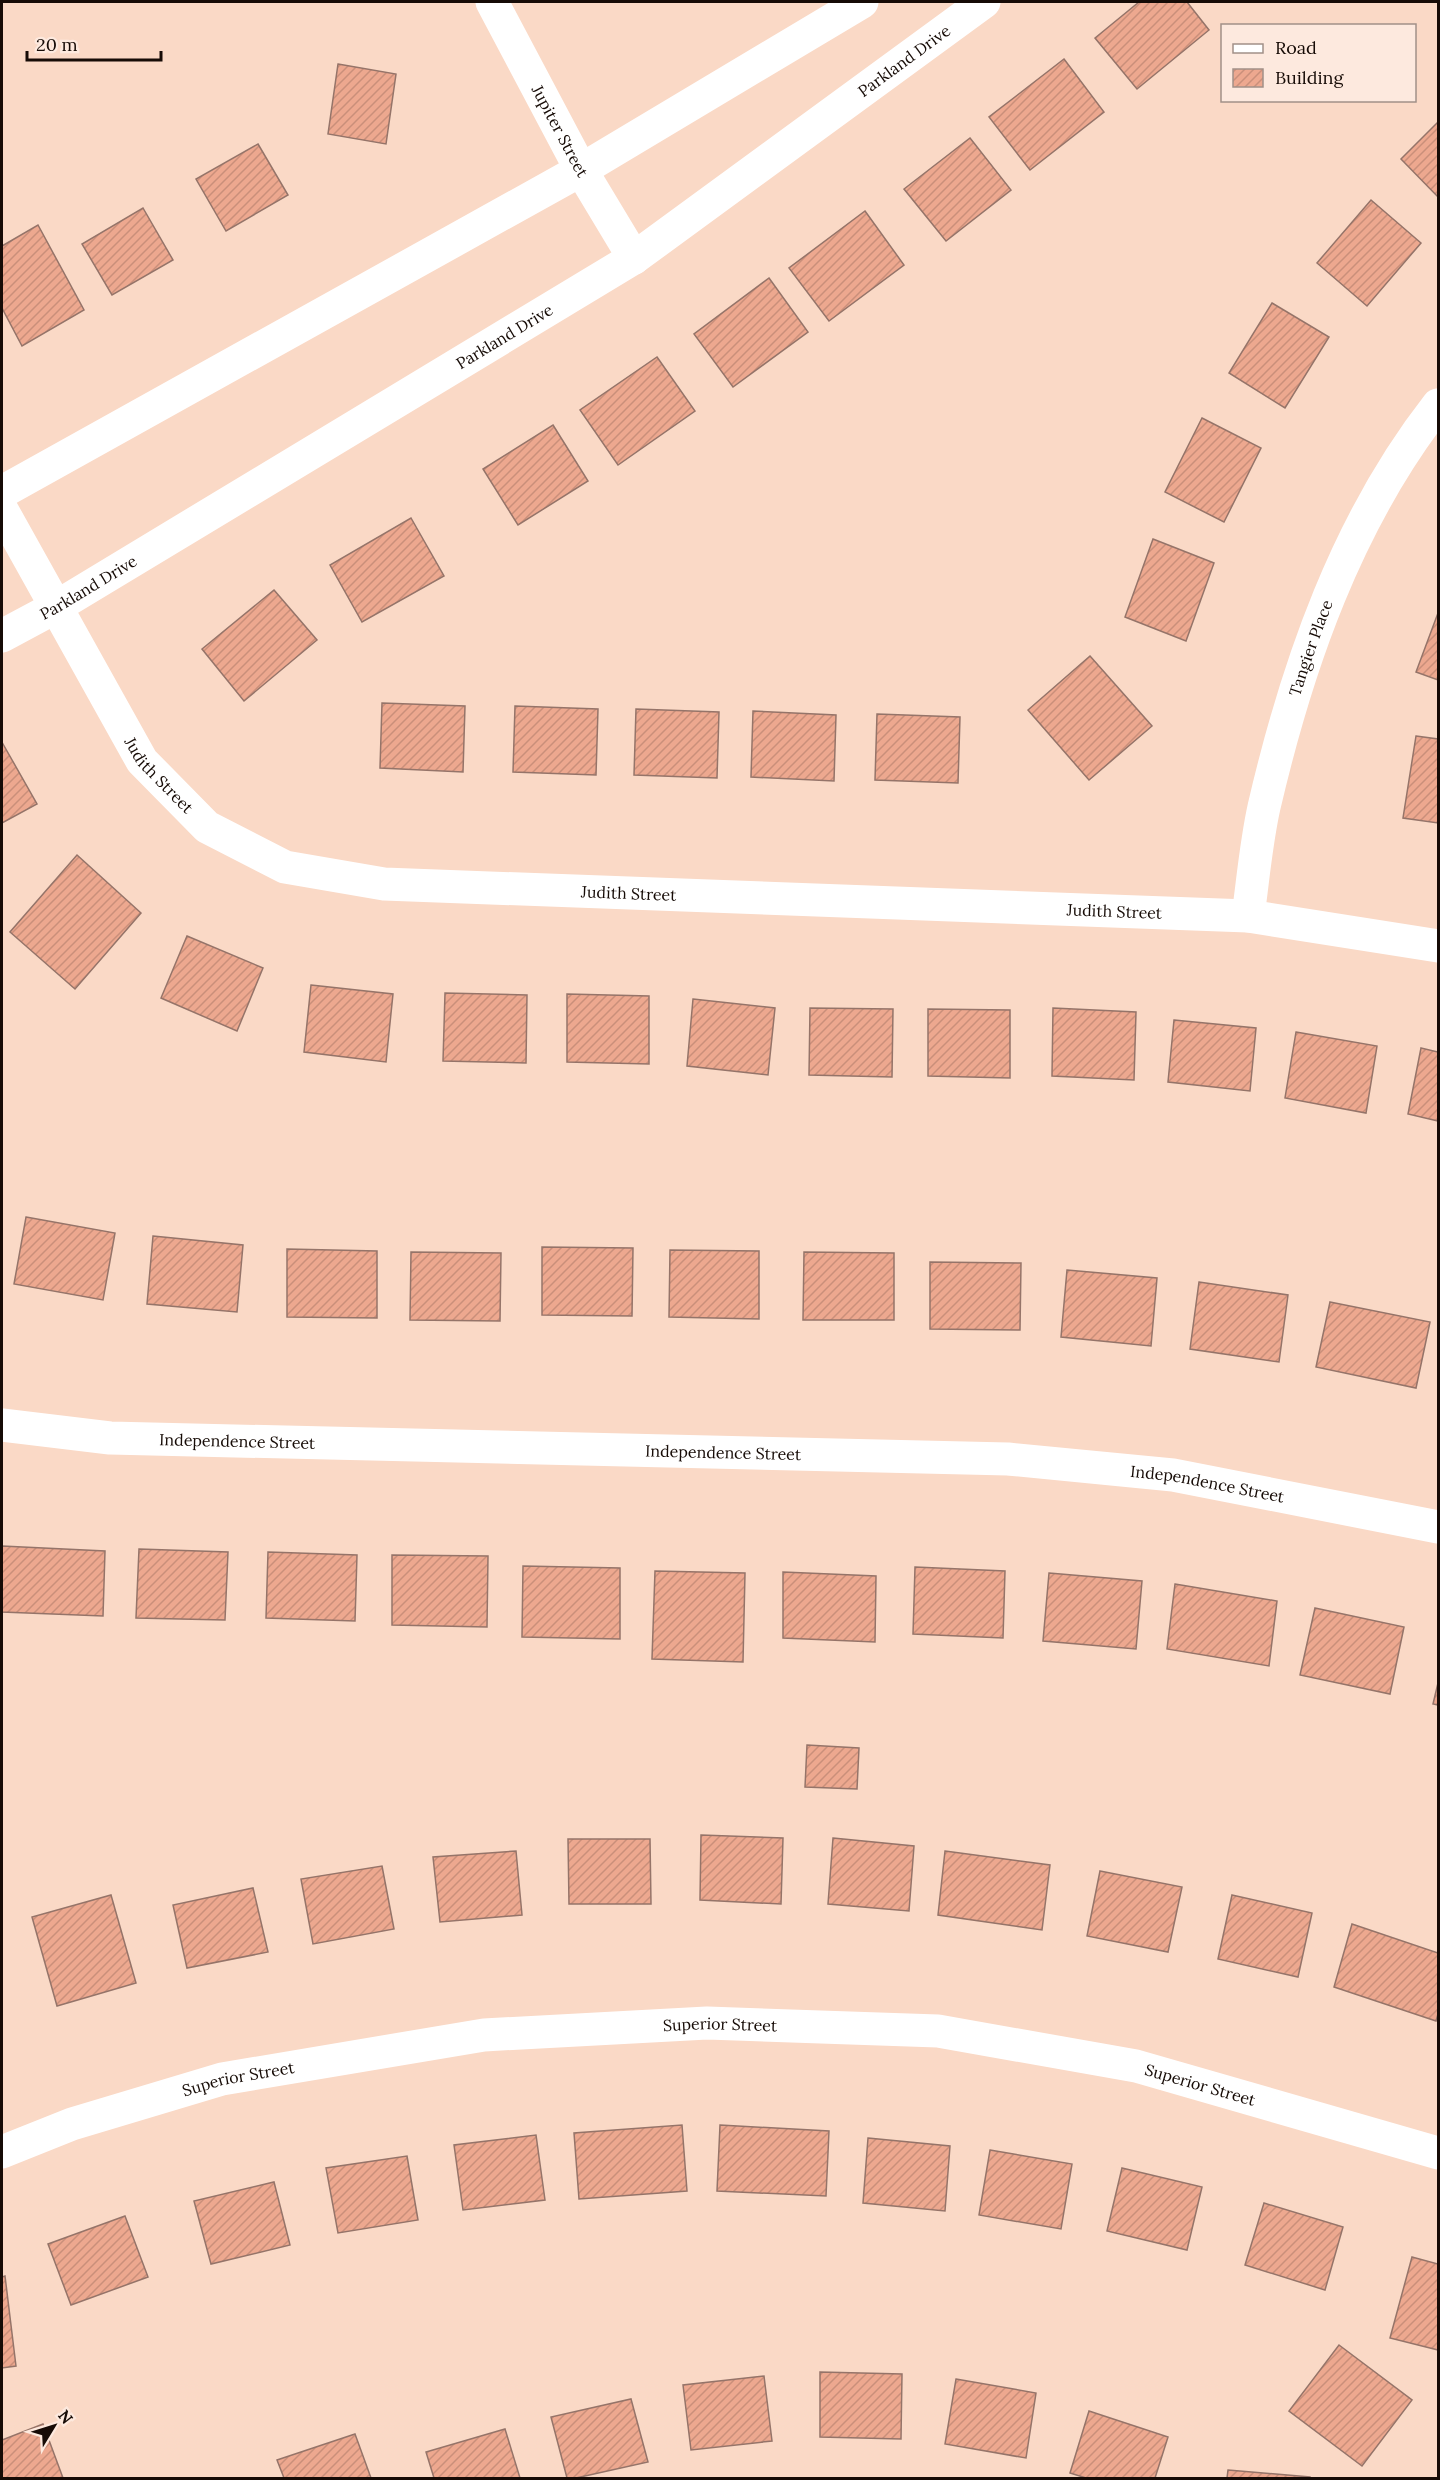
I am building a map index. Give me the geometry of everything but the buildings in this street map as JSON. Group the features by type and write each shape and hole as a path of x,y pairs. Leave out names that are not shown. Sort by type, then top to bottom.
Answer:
{"street":[{"name":"Jupiter Street","path":"492,2 581,170 633,258"},
{"path":"2,492 581,170 862,2"},
{"name":"Parkland Drive","path":"2,636 56,607 633,258 984,2"},
{"name":"Tangier Place","path":"1248,916 1263,809 1299,676 1345,556 1414,436 1438,405"},
{"name":"Judith Street","path":"2,510 142,761 207,827 285,867 384,884 1248,916 1438,946"},
{"name":"Independence Street","path":"2,1425 110,1438 1008,1459 1173,1474 1438,1527"},
{"name":"Superior Street","path":"2,2152 72,2124 222,2079 484,2035 707,2023 938,2031 1124,2064 1438,2153"}]}
